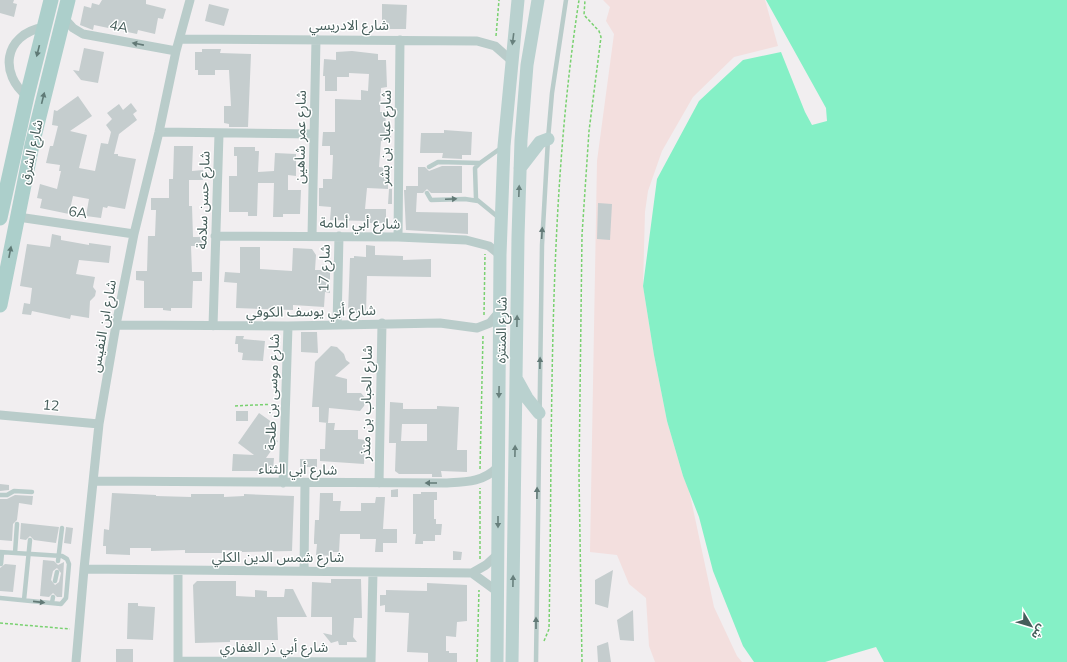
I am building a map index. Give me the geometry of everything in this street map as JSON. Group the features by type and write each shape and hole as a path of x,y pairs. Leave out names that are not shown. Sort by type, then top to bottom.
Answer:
{"main road":[{"name":"شارع الشرق","path":"0,218 3,193 51,0"},
{"name":"شارع الشرق","path":"0,305 32,144 68,0"},
{"name":"شارع المنتزه","path":"497,662 500,255 504,146 511,60 518,0"},
{"name":"شارع المنتزه","path":"512,662 520,168 524,101 536,3"},
{"path":"520,168 540,142 548,139"},
{"path":"516,378 527,398 539,413"}],"street":[{"name":"شارع ابن النفيس","path":"76,662 99,424 116,325 134,234 159,132 176,51 190,0"},
{"name":"4A","path":"63,17 73,28 83,34 176,51"},
{"path":"27,96 18,92 6,79 2,61 2,50 19,36 44,27"},
{"name":"شارع الادريسي","path":"180,39 477,41 495,46 511,60"},
{"name":"شارع عمر شاهين","path":"312,236 316,39"},
{"name":"شارع عباد بن بشر","path":"398,237 400,40"},
{"name":"شارع حسن سلامة","path":"159,132 219,134 213,326"},
{"path":"219,134 314,134"},
{"name":"6A","path":"18,217 134,234"},
{"name":"شارع أبي أمامة","path":"215,236 339,236 466,240 485,244 500,255"},
{"name":"شارع 17","path":"337,325 339,236"},
{"path":"484,326 490,323 500,311"},
{"name":"شارع الحباب بن منذر","path":"379,483 382,324"},
{"name":"شارع أبي يوسف الكوفي","path":"116,325 288,326 450,324 471,328 484,326"},
{"name":"شارع موسى بن طلحة","path":"283,483 288,326"},
{"name":"12","path":"0,415 99,424"},
{"name":"شارع أبي الثناء","path":"93,481 447,483 480,480 489,475 498,467"},
{"path":"304,571 305,483"},
{"path":"498,554 477,573 498,592"},
{"name":"شارع شمس الدين الكلي","path":"84,569 477,573"},
{"path":"178,571 178,661"},
{"path":"371,662 373,572"},
{"name":"شارع أبي ذر الغفاري","path":"178,661 371,662"}],"lane":[{"path":"536,662 542,245 552,93 566,0"},
{"path":"478,201 475,194 474,172 480,163 504,146"},
{"path":"430,167 438,162 480,163"},
{"path":"427,193 431,200 465,198 478,201 502,221"},
{"path":"0,495 7,495 14,491 32,492"},
{"path":"15,553 17,524"},
{"path":"58,559 62,528"},
{"path":"24,600 30,540"},
{"path":"0,598 61,604 66,598 69,564 67,559 1,552 1,564"},
{"path":"55,581 57,572"},
{"path":"52,603 53,597"}],"path":[{"path":"495,46 499,0"},
{"path":"544,642 549,629 555,247 564,116 579,0"},
{"path":"582,662 579,475 582,235 590,131 601,37 599,31 584,15 585,0"},
{"path":"477,662 477,573 485,244"},
{"path":"235,406 286,404"},
{"path":"0,623 79,630"}],"sand":[{"path":"603,0 765,0 778,46 734,57 693,97 662,151 648,191 645,212 643,286 654,355 667,421 683,476 689,490 714,607 737,656 742,662 655,662 649,646 646,598 629,584 617,555 590,552 597,161 614,34 606,21 610,7"}],"shaded area":[{"path":"766,0 1067,0 1067,662 884,662 876,647 825,662 754,662 743,646 713,571 699,517 683,476 667,421 654,355 643,286 657,179 699,101 743,60 781,52 805,112 812,125 827,121 826,108"}],"building":[{"path":"0,0 14,0 13,3 17,4 14,17 0,13"},
{"path":"102,0 146,0 146,4 166,9 163,19 158,18 155,34 138,30 137,34 94,25 93,30 80,25 84,6 91,8 92,3 99,5"},
{"path":"209,4 229,9 224,26 205,21"},
{"path":"382,4 407,5 406,29 382,29"},
{"path":"84,48 104,52 98,83 81,80 73,70 79,71"},
{"path":"202,49 221,49 220,53 251,54 248,127 229,127 229,124 224,123 224,106 231,106 229,70 215,70 215,75 198,75 198,70 195,70 195,52 202,52"},
{"path":"352,51 378,54 378,60 386,60 387,87 381,88 380,112 386,112 385,132 391,132 391,141 381,141 379,167 388,168 388,189 367,188 365,209 386,209 386,223 330,220 331,207 319,206 319,188 323,188 323,179 332,179 333,155 330,155 330,146 322,146 323,132 335,132 335,99 361,100 361,90 368,91 369,74 349,73 349,77 337,77 337,91 325,91 325,76 323,76 324,59 336,60 336,52"},
{"path":"78,96 92,116 70,131 87,135 79,168 95,171 101,143 108,144 111,132 106,125 112,119 107,113 119,104 123,110 131,103 137,111 133,114 137,120 119,134 114,154 136,159 125,209 108,206 107,208 103,207 101,218 86,216 89,199 73,196 69,214 40,208 42,199 37,198 40,184 57,189 61,171 59,171 60,165 46,163 50,146 53,146 58,126 52,125 54,110 57,111"},
{"path":"444,130 472,132 471,155 462,155 462,159 442,158 443,153 420,153 421,133 444,133"},
{"path":"174,146 193,146 192,171 203,170 203,180 189,180 189,206 192,206 193,237 202,237 202,246 191,246 192,272 202,272 202,281 193,281 192,308 171,308 171,311 163,310 163,308 144,308 144,281 136,280 136,271 147,271 148,236 155,236 156,210 151,210 151,198 169,198 169,179 173,179"},
{"path":"234,147 255,147 255,151 259,151 258,172 274,171 275,153 296,154 296,176 288,175 288,190 301,190 300,214 283,214 283,217 273,217 274,183 258,183 257,216 248,216 248,212 229,212 229,176 237,176 237,156 234,156"},
{"path":"442,166 462,166 462,193 431,193 427,189 423,193 417,193 416,212 468,213 468,234 406,230 404,190 406,190 406,186 418,186 418,167 425,167 429,171"},
{"path":"389,189 392,189 392,204 388,204"},
{"path":"598,203 612,204 610,240 597,239"},
{"path":"52,234 61,236 61,240 89,245 89,243 111,246 109,263 79,260 76,274 95,277 93,287 96,291 95,296 90,301 89,318 71,315 70,319 32,311 31,315 22,314 24,303 30,304 32,288 20,286 27,244 50,247"},
{"path":"366,245 375,246 375,255 403,256 403,260 431,259 431,277 367,276 366,313 348,313 350,258 354,258 354,256 366,257"},
{"path":"240,247 260,247 260,269 292,271 293,248 312,249 316,255 315,270 330,270 330,293 325,292 324,307 293,305 293,310 236,308 237,283 224,282 225,272 240,273"},
{"path":"301,332 317,332 318,353 301,352"},
{"path":"236,336 244,336 243,339 265,341 263,361 242,360 243,353 238,352 238,344 235,344"},
{"path":"331,346 337,347 344,354 346,360 350,363 335,376 347,379 347,393 361,393 366,399 364,406 360,411 329,408 328,423 319,422 319,407 312,407 315,362"},
{"path":"390,402 403,403 403,409 437,409 437,406 459,407 457,450 467,450 467,472 441,471 442,477 432,477 432,474 399,474 395,471 396,443 389,443","holes":["402,424 427,424 427,441 401,441"]},
{"path":"236,411 248,411 248,421 236,421"},
{"path":"259,413 276,425 269,435 278,441 266,458 274,458 273,471 232,471 233,454 254,455 238,443"},
{"path":"326,423 335,423 334,430 358,430 358,439 365,440 364,464 320,461 320,449 325,449"},
{"path":"300,459 317,459 317,467 300,467"},
{"path":"0,484 9,485 9,490 0,491"},
{"path":"398,489 398,497 391,497 391,490"},
{"path":"421,492 437,492 437,500 434,500 434,519 436,519 436,524 442,524 441,535 435,535 435,541 423,541 423,544 415,544 416,534 413,534 413,494 421,494"},
{"path":"112,493 191,497 191,494 224,494 224,497 244,496 244,494 294,496 292,551 242,552 222,550 222,553 185,553 185,550 151,551 151,548 130,548 130,555 106,554 106,546 103,546 104,529 109,530"},
{"path":"320,493 333,493 333,501 341,501 340,511 361,511 361,503 375,503 376,497 385,497 383,529 397,529 397,543 383,543 383,552 375,552 376,539 360,539 360,534 340,534 339,552 332,552 332,556 316,555 317,544 314,544 315,520 319,520"},
{"path":"15,495 33,496 32,505 19,503 17,520 13,524 12,541 0,540 0,499 7,499"},
{"path":"21,523 59,527 56,543 34,540 30,536 26,540 20,539"},
{"path":"66,527 73,528 71,544 64,543"},
{"path":"453,551 462,552 461,560 453,560"},
{"path":"43,560 54,561 58,565 64,562 62,597 57,597 53,593 49,597 40,596","holes":["57,568 61,573 59,582 55,585 51,580 53,571"]},
{"path":"5,564 16,565 13,592 0,591 0,568"},
{"path":"613,570 608,608 595,604 595,580"},
{"path":"331,579 361,579 362,618 354,618 353,637 357,642 347,642 347,645 339,645 338,641 331,643 323,633 332,635 332,617 311,617 312,582 331,583"},
{"path":"197,581 236,581 236,596 255,597 255,590 267,591 267,597 284,597 285,589 293,589 307,617 277,617 278,640 230,640 230,642 195,643 193,585"},
{"path":"427,583 467,585 467,621 457,622 456,637 446,636 446,651 449,651 449,653 457,653 457,662 428,662 428,653 407,652 409,613 385,612 385,605 380,606 380,595 386,595 386,590 427,591"},
{"path":"128,603 138,603 138,606 155,607 153,640 127,639"},
{"path":"633,610 634,641 620,640 617,620"},
{"path":"608,642 611,662 598,662 597,646"},
{"path":"116,649 133,649 133,662 116,662"}]}
